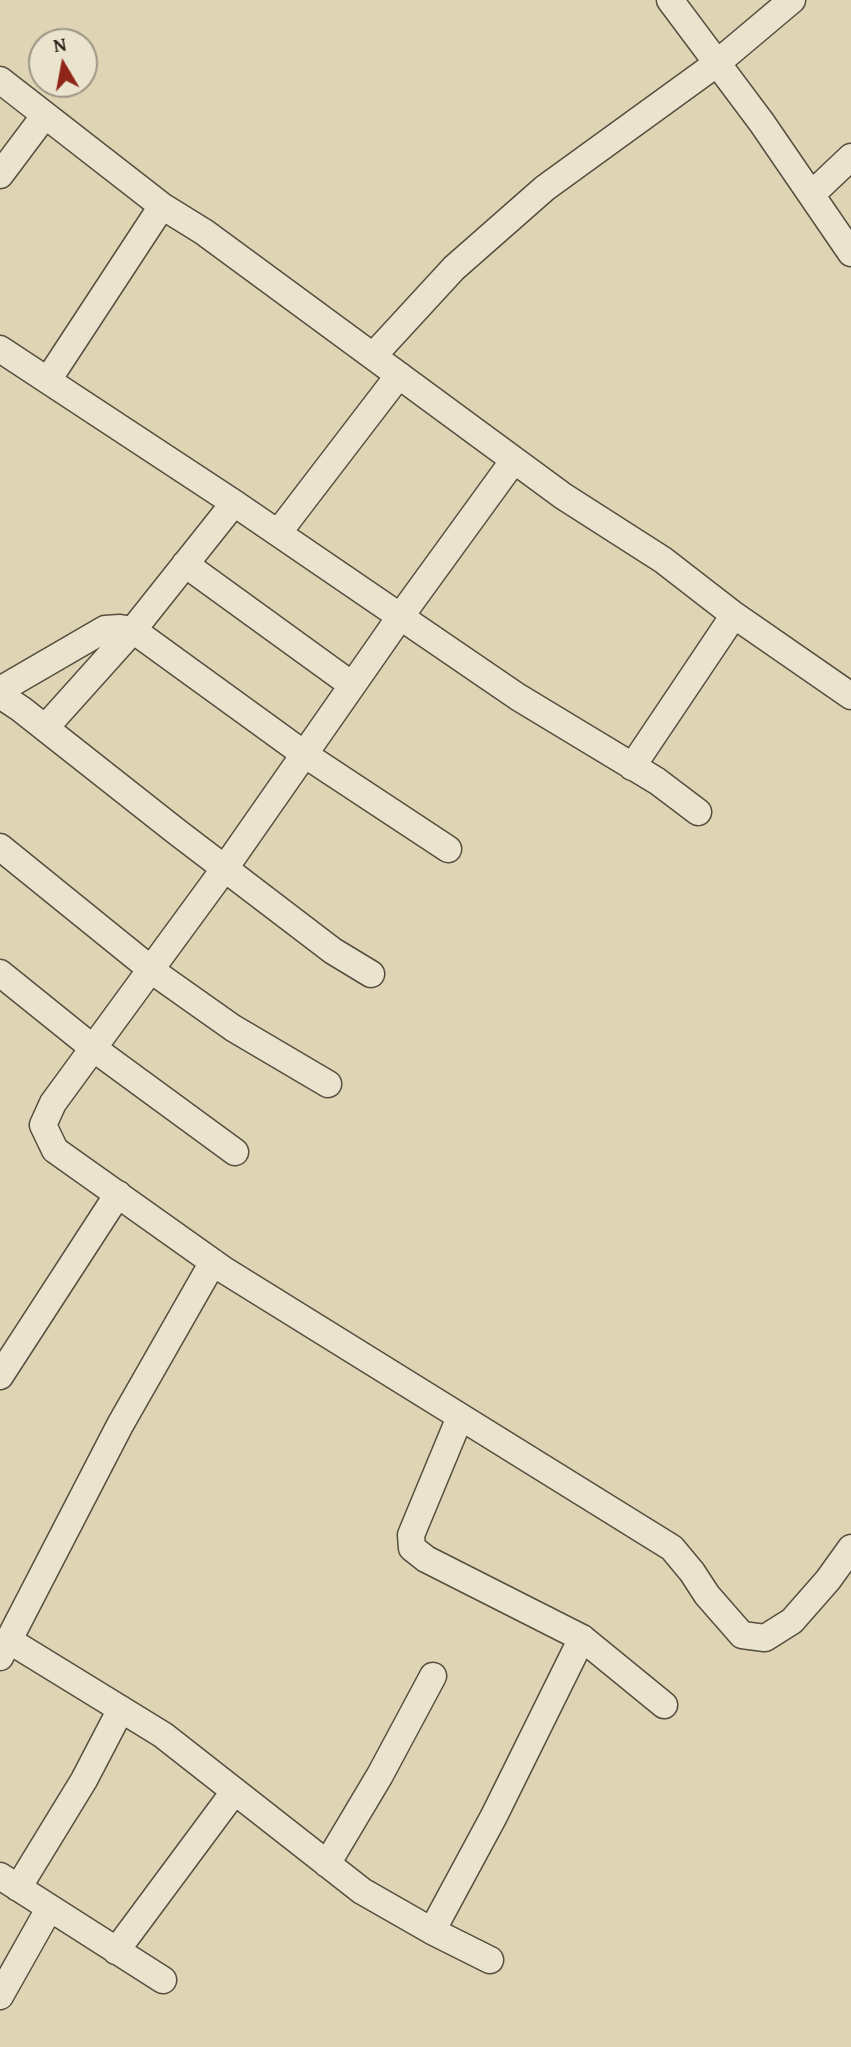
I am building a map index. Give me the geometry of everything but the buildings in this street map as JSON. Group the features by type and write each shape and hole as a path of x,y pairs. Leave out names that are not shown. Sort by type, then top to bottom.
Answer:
{"street":[{"path":"670,0 812,194 851,253"},
{"path":"373,356 454,268 545,188 716,64 792,0"},
{"path":"0,80 162,206 204,232 563,496 663,560 734,615 851,696"},
{"path":"0,175 45,115"},
{"path":"812,194 851,157"},
{"path":"48,380 162,206"},
{"path":"0,349 234,503 518,696 657,781 698,812"},
{"path":"278,533 399,375"},
{"path":"514,460 400,617 225,868 53,1103 43,1125 47,1138 55,1150 213,1262 672,1548 707,1595 742,1635 765,1638 792,1621 828,1580 851,1548"},
{"path":"45,728 133,630 234,503"},
{"path":"185,564 352,685"},
{"path":"632,767 734,615"},
{"path":"0,690 105,629 133,630 304,754 448,849"},
{"path":"0,695 333,951 371,974"},
{"path":"0,847 151,968 233,1028 328,1084"},
{"path":"0,973 93,1048 235,1152"},
{"path":"0,1376 118,1194"},
{"path":"213,1262 120,1425 5,1649 121,1709 163,1735 362,1891 490,1960"},
{"path":"460,1417 411,1535 412,1548 426,1559 582,1638 664,1704"},
{"path":"432,1931 494,1816 582,1638"},
{"path":"327,1864 380,1776 433,1676"},
{"path":"121,1709 84,1780 9,1882 163,1980"},
{"path":"116,1951 234,1792"},
{"path":"0,1996 49,1909"}]}
